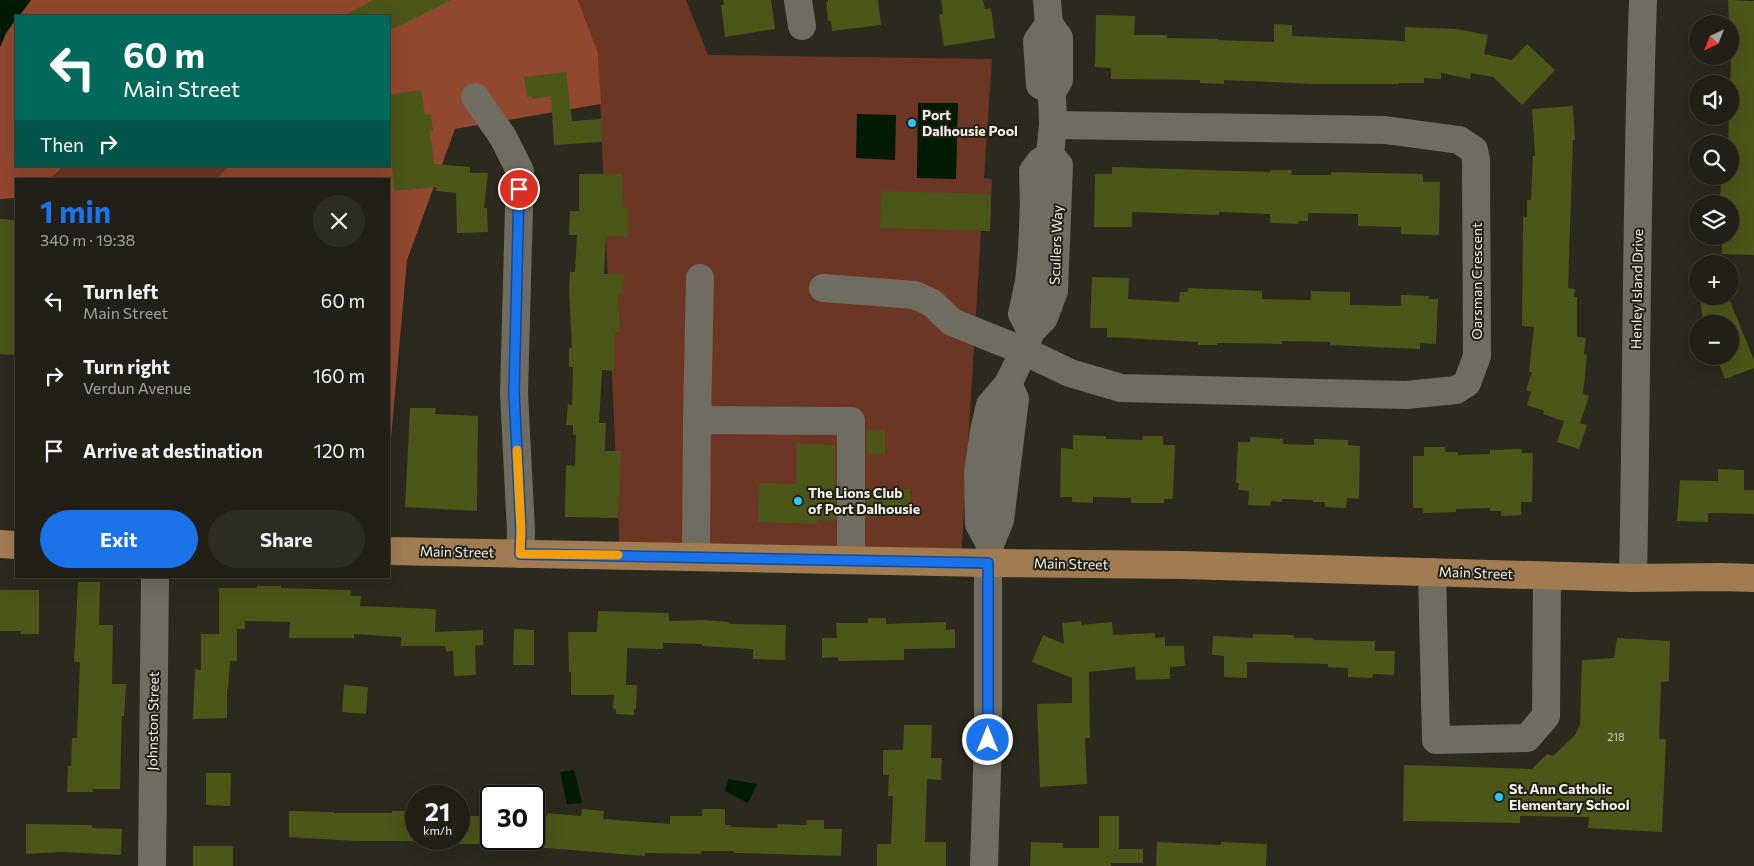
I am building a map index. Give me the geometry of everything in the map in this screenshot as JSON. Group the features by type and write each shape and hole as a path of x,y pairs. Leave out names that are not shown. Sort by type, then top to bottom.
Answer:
{"main road":[{"path":"0,544 15,544"},
{"name":"Main Street","path":"390,551 851,560 989,554 1181,565 1633,578 1754,578"}],"street":[{"name":"Henley Island Drive","path":"1633,578 1638,150 1643,0"},
{"name":"Scullers Way","path":"989,554 1000,520 1014,408 1014,399 1008,384 1028,341 1044,318 1054,291 1059,165 1050,155 1053,125 1052,92 1059,80 1059,38 1048,12"},
{"path":"475,97 504,137 520,171 514,393 521,531 520,554"},
{"name":"Oarsman Crescent","path":"823,288 915,295 932,303 952,322 1028,341 1070,373 1121,388 1406,395 1456,390 1467,383 1477,356 1476,160 1474,150 1459,140 1385,130 1053,125"},
{"path":"696,557 700,278"},
{"path":"697,420 851,421 851,560"},
{"path":"984,866 988,740 989,554"},
{"path":"1432,572 1436,740 1527,738 1546,716 1547,576"},
{"name":"Johnston Street","path":"152,866 154,578"}],"shaded area":[{"path":"0,0 31,0 20,15 15,15 15,20 6,33 0,47"},
{"path":"31,0 578,0 598,53 601,104 455,129 407,260 390,450 390,178 217,178 228,167 390,167 390,15 20,15"},
{"path":"578,0 686,0 708,55 992,59 984,178 992,179 990,231 981,231 961,562 620,558 598,53"},
{"path":"15,20 15,167 61,167 58,172 48,178 15,178 15,198 0,199 0,47 6,33"},
{"path":"918,103 958,103 956,179 917,178"},
{"path":"857,114 896,115 895,160 856,158"},
{"path":"25,167 319,167 320,178 24,178"},
{"path":"574,770 582,803 567,804 560,772"},
{"path":"728,779 757,784 748,803 725,791"}],"building":[{"path":"373,0 451,0 390,30 390,15 345,15"},
{"path":"723,0 771,0 775,29 725,37 721,5 724,5"},
{"path":"828,0 878,0 881,25 832,31 831,21 828,21 826,1 828,2"},
{"path":"941,0 983,0 985,9 991,8 995,38 944,46 939,15 943,14"},
{"path":"1728,0 1754,1 1754,255 1722,254 1722,245 1739,245 1739,195 1720,195 1721,185 1739,185 1739,135 1728,135 1729,125 1739,125 1739,75 1730,75 1731,65 1739,65 1739,15 1729,15"},
{"path":"1096,15 1135,16 1134,35 1167,35 1167,38 1218,40 1274,42 1274,24 1292,25 1292,36 1405,41 1405,27 1456,29 1488,35 1484,54 1512,60 1527,44 1555,70 1522,105 1493,77 1471,73 1470,79 1441,73 1441,79 1424,78 1424,83 1399,84 1316,84 1224,80 1224,84 1200,83 1200,80 1111,79 1111,68 1095,67"},
{"path":"566,72 572,121 601,119 602,142 554,145 551,96 532,99 532,96 527,97 524,77"},
{"path":"421,90 425,115 431,114 433,130 430,131 434,164 470,167 470,173 488,173 484,208 487,208 488,232 457,233 456,193 436,191 436,187 394,191 390,156 390,95"},
{"path":"1573,106 1575,140 1573,140 1568,288 1575,289 1574,297 1577,297 1577,337 1586,338 1584,354 1587,355 1583,394 1589,396 1580,423 1587,425 1579,449 1557,442 1564,421 1543,414 1544,411 1527,405 1531,392 1526,390 1532,372 1529,372 1534,327 1522,326 1523,217 1527,217 1527,200 1531,200 1533,156 1535,156 1532,109"},
{"path":"1112,167 1270,172 1271,170 1292,170 1291,175 1331,175 1331,172 1423,174 1423,182 1440,182 1439,235 1401,234 1401,227 1358,226 1358,214 1308,213 1308,221 1299,221 1298,224 1270,223 1270,214 1219,212 1219,215 1132,212 1132,227 1094,227 1095,174 1112,174"},
{"path":"579,174 622,174 623,208 628,208 628,237 606,236 604,274 624,274 623,294 618,294 620,332 615,332 614,371 602,370 599,423 606,423 605,451 621,451 618,518 565,517 566,465 575,466 576,435 573,435 573,425 566,425 568,404 572,405 573,370 573,367 569,367 569,348 572,348 570,272 575,272 577,235 569,235 570,211 579,211"},
{"path":"881,191 991,194 990,231 880,228"},
{"path":"0,219 15,220 15,355 0,354"},
{"path":"1092,277 1129,278 1128,299 1179,302 1180,292 1188,292 1188,288 1262,291 1262,299 1311,300 1311,291 1350,292 1350,305 1401,306 1401,295 1429,296 1429,299 1438,299 1436,344 1420,343 1420,349 1330,345 1330,342 1282,341 1282,344 1217,343 1217,345 1198,345 1198,342 1107,337 1107,328 1090,328"},
{"path":"1701,305 1732,305 1736,315 1702,315"},
{"path":"1739,323 1754,360 1754,368 1725,379 1720,365 1739,365"},
{"path":"410,408 436,408 435,414 478,416 477,511 405,507"},
{"path":"867,430 885,430 885,454 867,454"},
{"path":"1073,435 1106,436 1106,439 1143,440 1143,436 1163,436 1163,445 1175,445 1173,499 1164,499 1164,503 1131,503 1131,498 1093,497 1093,503 1072,502 1072,497 1060,497 1061,448 1073,449"},
{"path":"1250,437 1283,439 1283,444 1314,445 1314,439 1348,440 1348,445 1360,446 1359,499 1347,498 1346,508 1325,507 1325,502 1313,502 1313,500 1282,499 1282,502 1271,501 1271,506 1248,505 1249,491 1238,490 1239,483 1236,483 1238,442 1250,442"},
{"name":"The Lions Club of Port Dalhousie","path":"797,443 835,445 835,521 817,520 817,524 758,522 759,483 796,484"},
{"path":"1424,447 1445,447 1445,452 1458,452 1458,455 1490,454 1490,450 1522,449 1522,453 1533,453 1532,502 1521,502 1521,515 1501,516 1501,511 1490,511 1490,508 1456,509 1456,512 1423,513 1423,508 1413,508 1413,456 1424,456"},
{"path":"1718,469 1744,470 1744,490 1754,490 1754,514 1708,513 1708,522 1677,521 1680,480 1718,481"},
{"path":"910,489 911,516 867,517 867,490"},
{"path":"78,582 100,582 99,625 113,625 112,684 126,684 124,716 122,716 120,789 93,789 93,792 67,792 68,766 71,766 72,738 77,738 80,662 74,662"},
{"path":"257,586 351,590 351,596 361,596 360,606 436,609 435,632 483,630 483,645 475,646 476,675 454,676 453,651 446,652 445,646 401,646 401,637 354,634 354,638 289,638 290,622 245,621 245,629 237,629 237,661 230,661 227,689 227,718 193,719 195,669 201,670 201,634 219,634 219,588 257,588"},
{"path":"0,590 39,590 39,634 21,634 21,631 0,631"},
{"path":"598,611 669,613 669,621 704,620 729,622 729,624 786,625 785,660 753,659 753,649 702,646 702,644 663,643 663,649 627,648 626,685 637,685 636,709 634,709 634,715 616,714 616,709 613,709 614,695 571,695 568,632 597,632"},
{"path":"868,618 886,618 886,624 946,622 946,630 955,629 955,648 904,649 904,660 838,661 838,657 822,658 822,638 837,638 836,623 868,623"},
{"path":"1081,621 1081,625 1112,622 1113,635 1155,633 1155,638 1165,637 1165,646 1184,646 1185,666 1170,667 1170,679 1136,680 1135,667 1089,672 1090,738 1085,738 1087,784 1040,787 1037,704 1072,703 1072,678 1032,662 1043,635 1064,644 1062,623"},
{"path":"514,629 534,630 534,665 513,665"},
{"path":"1253,634 1294,635 1294,638 1313,638 1313,640 1375,641 1375,651 1395,651 1394,675 1373,674 1372,678 1348,677 1348,668 1328,667 1328,664 1247,662 1247,678 1224,677 1224,656 1212,655 1213,636 1253,638"},
{"path":"1617,638 1670,641 1669,681 1661,682 1659,739 1666,739 1662,832 1588,828 1589,817 1520,816 1520,823 1403,821 1404,765 1532,769 1547,754 1553,756 1575,735 1580,725 1582,660 1614,658"},
{"path":"344,685 368,687 366,714 342,712"},
{"path":"904,725 932,725 931,758 942,758 941,780 927,779 925,842 946,842 946,866 877,866 877,844 891,844 893,796 888,796 889,775 883,775 883,750 903,750"},
{"path":"206,773 231,773 230,806 206,805"},
{"path":"582,809 604,811 603,819 670,824 670,816 702,816 702,809 725,809 725,825 731,825 730,827 777,828 777,824 807,825 807,820 824,820 824,829 842,829 841,856 701,851 701,854 645,853 645,856 545,848 545,816 547,816 547,813 581,816"},
{"path":"289,811 392,813 392,811 405,811 405,841 355,841 289,837"},
{"path":"470,816 480,816 480,844 470,844"},
{"path":"1099,816 1119,816 1119,849 1143,849 1143,863 1111,863 1111,866 1030,866 1031,842 1063,843 1063,848 1099,848"},
{"path":"26,824 92,825 92,828 122,829 121,855 61,852 26,854"},
{"path":"1157,842 1221,845 1221,842 1267,844 1266,866 1156,866"},
{"path":"193,846 233,846 233,866 193,866"}],"slow traffic":[{"path":"517,450 521,531 520,554 618,555"}],"place":[{"name":"Port Dalhousie Pool","path":"912,123"},
{"name":"The Lions Club of Port Dalhousie","path":"798,501"},
{"name":"St. Ann Catholic Elementary School","path":"1499,797"}],"route":[{"path":"519,189 514,393 521,531 520,554 988,563 988,740"}]}
